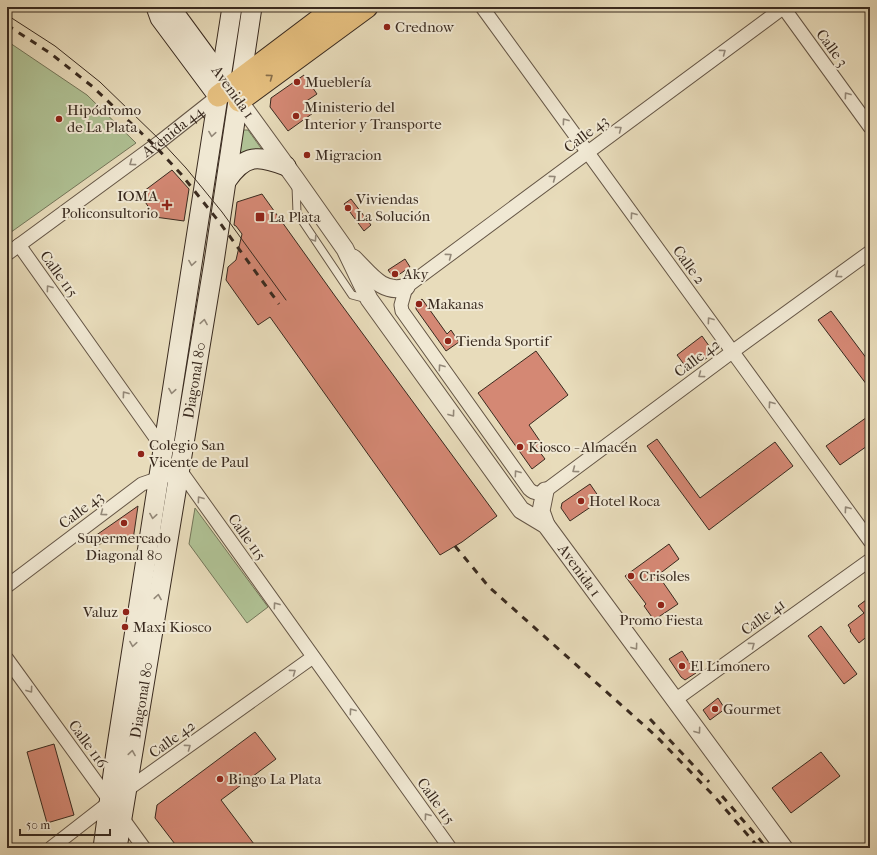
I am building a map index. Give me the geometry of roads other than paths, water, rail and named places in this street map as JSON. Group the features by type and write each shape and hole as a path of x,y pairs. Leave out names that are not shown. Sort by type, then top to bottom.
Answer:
{"main road":[{"name":"Avenida 1","path":"156,7 160,18 230,88"},
{"name":"Avenida 1","path":"170,7 230,88"},
{"name":"Diagonal 80","path":"117,848 227,180 232,7"},
{"name":"Diagonal 80","path":"103,848 116,752 164,448 230,88 252,7"},
{"name":"Avenida 44","path":"230,88 336,7"},
{"name":"Avenida 44","path":"230,88 367,7"},
{"path":"227,180 237,167 248,160 260,159 291,172"}],"street":[{"name":"Calle 2","path":"482,7 870,541"},
{"name":"Calle 43","path":"406,287 783,7"},
{"name":"Calle 3","path":"783,7 870,127"},
{"name":"Avenida 1","path":"230,88 345,249 369,299 521,510 546,526 784,848"},
{"name":"Avenida 44","path":"7,254 161,141 230,88"},
{"name":"Calle 115","path":"19,246 450,848"},
{"path":"345,249 385,287 395,290 406,287 401,309 405,317 529,489 537,494 545,491"},
{"name":"Calle 42","path":"545,491 870,252"},
{"name":"Calle 43","path":"7,586 142,484 180,471"},
{"path":"545,491 542,511 546,526"},
{"name":"Calle 41","path":"675,700 870,560"},
{"name":"Calle 42","path":"51,848 110,802 313,657"},
{"name":"Calle 116","path":"7,659 144,848"}],"lane":[{"path":"291,172 297,213 352,295 369,299"}],"tram line":[{"path":"7,15 55,46 100,82 161,141 186,168 222,212 286,300"}],"railway":[{"path":"7,25 50,53 93,87 155,146 181,174 220,223 279,304"},
{"path":"455,546 489,587 656,736 714,796 759,848"},
{"path":"650,719 709,782"},
{"path":"722,796 767,848"}],"place":[{"name":"Crednow","path":"387,27"},
{"name":"Mueblería","path":"297,82"},
{"name":"Ministerio del Interior y Transporte","path":"296,116"},
{"name":"Hipódromo de La Plata","path":"59,119"},
{"name":"Migracion","path":"307,155"},
{"name":"IOMA Policonsultorio","path":"167,205"},
{"name":"Viviendas La Solución","path":"348,208"},
{"name":"La Plata","path":"260,217"},
{"name":"Aky","path":"395,274"},
{"name":"Makanas","path":"419,304"},
{"name":"Tienda Sportif","path":"448,341"},
{"name":"Kiosco - Almacén","path":"520,447"},
{"name":"Colegio San Vicente de Paul","path":"141,454"},
{"name":"Hotel Roca","path":"581,501"},
{"name":"Supermercado Diagonal 80","path":"124,523"},
{"name":"Crisoles","path":"631,576"},
{"name":"Promo Fiesta","path":"661,605"},
{"name":"Valuz","path":"126,612"},
{"name":"Maxi Kiosco","path":"125,627"},
{"name":"El Limonero","path":"682,666"},
{"name":"Gourmet","path":"715,709"},
{"name":"Bingo La Plata","path":"220,779"}]}
